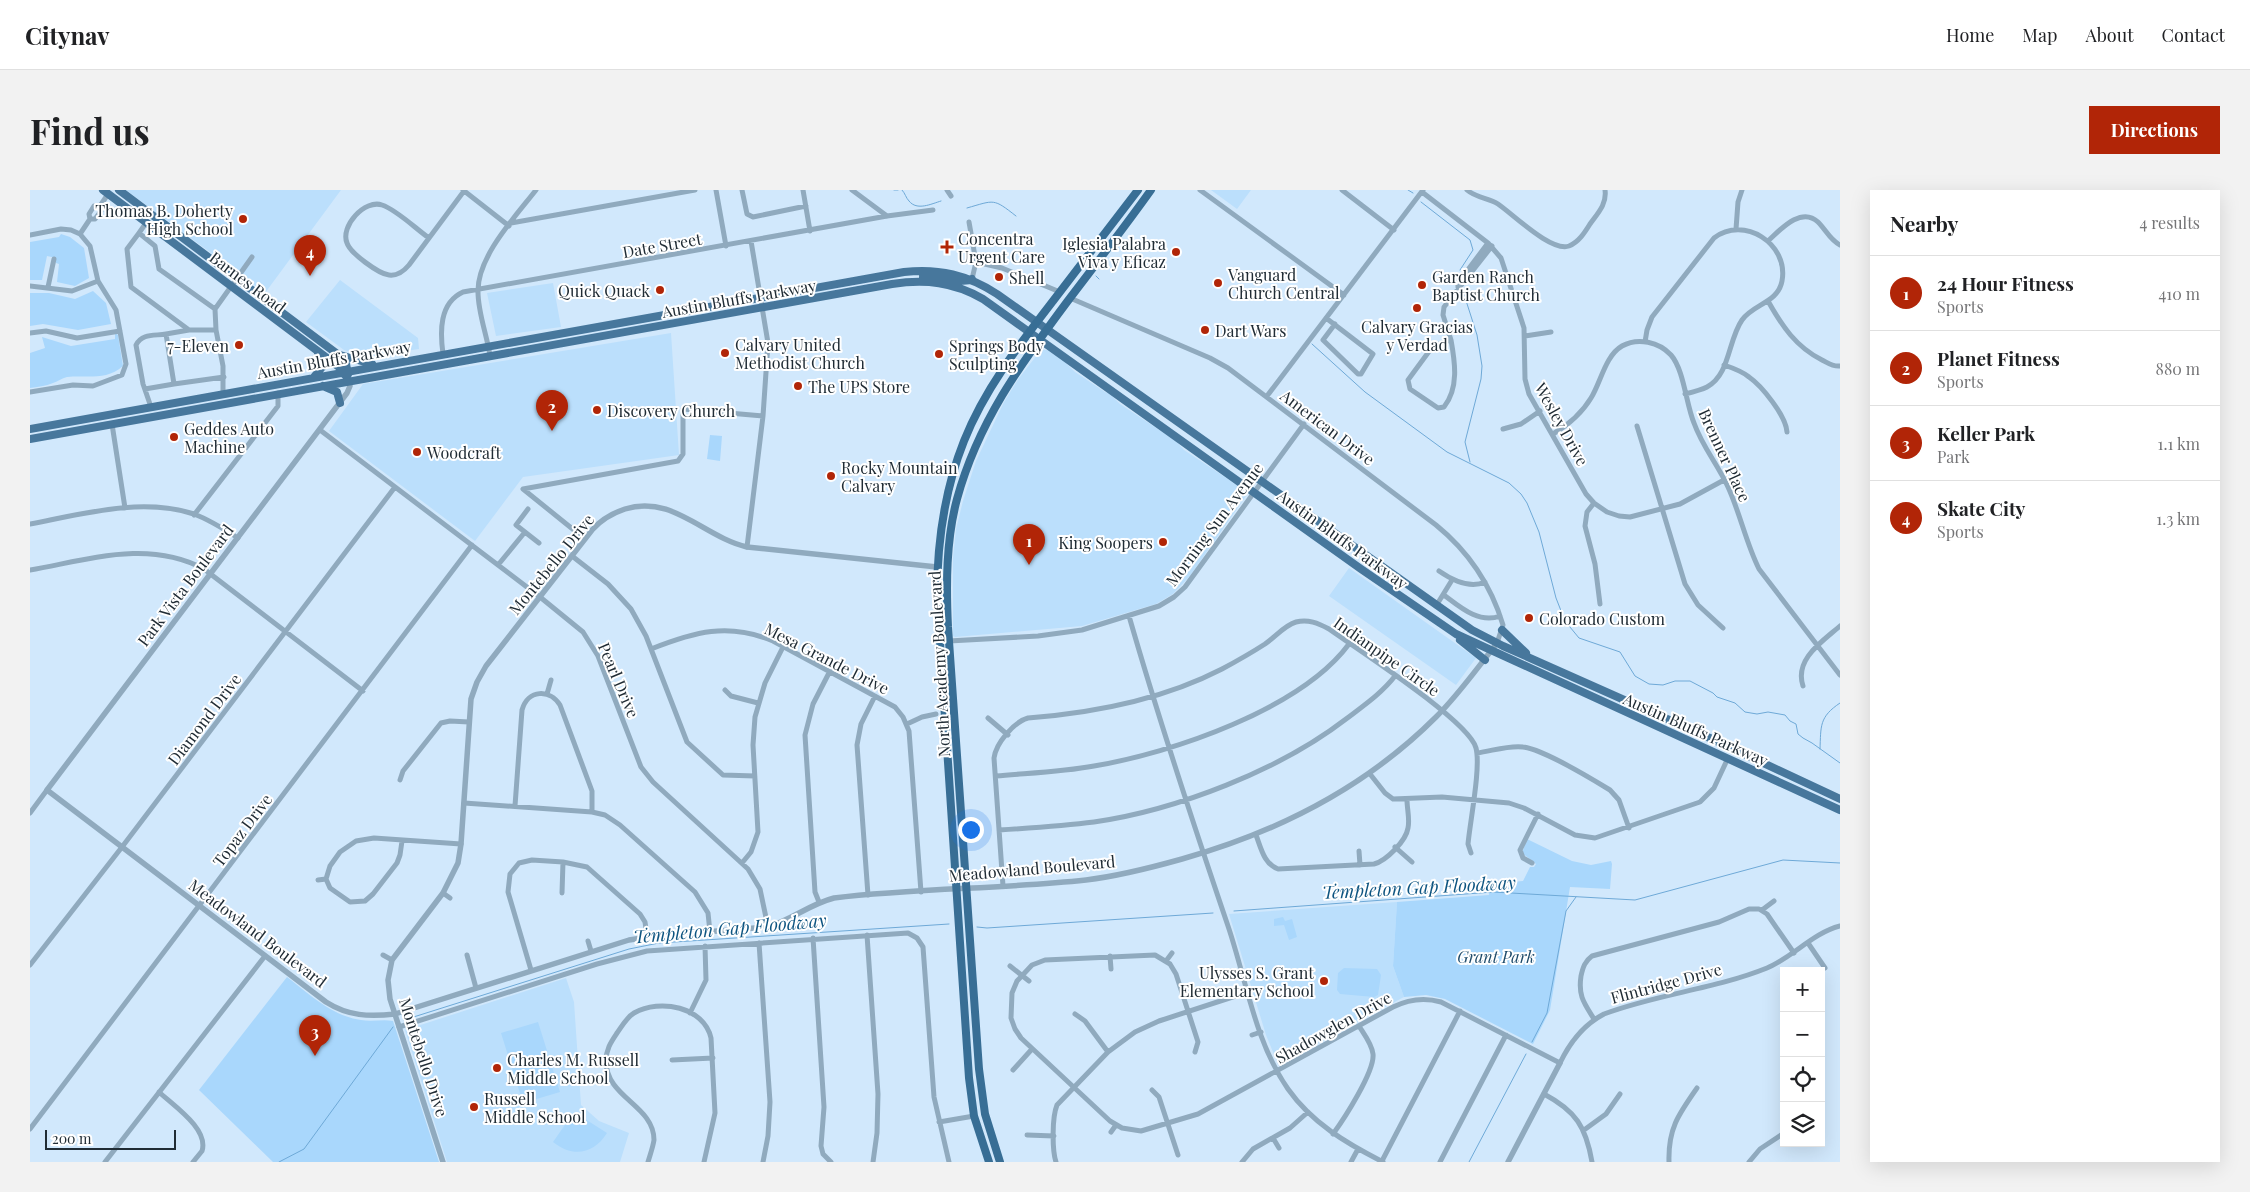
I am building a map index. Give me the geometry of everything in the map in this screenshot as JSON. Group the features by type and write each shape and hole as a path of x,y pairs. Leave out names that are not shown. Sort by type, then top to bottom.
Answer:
{"highway":[{"name":"North Academy Boulevard","path":"989,1162 974,1116 969,1078 938,621 937,567 942,523 952,480 964,442 998,377 1029,332 1138,190"},
{"name":"North Academy Boulevard","path":"1000,1162 986,1120 981,1089 949,641 948,564 957,499 974,451 1001,396 1047,329 1151,190"},
{"path":"942,523 946,531 943,559 948,564"},
{"path":"937,567 942,577 944,645 950,655"}],"main road":[{"name":"Barnes Road","path":"105,192 345,371 346,364 336,353 119,190"},
{"path":"105,192 129,198"},
{"name":"Austin Bluffs Parkway","path":"30,429 376,365 858,280 921,270 948,272 972,279 997,294 1458,622 1497,644 1712,739 1840,799"},
{"path":"915,280 922,276 963,282 972,279"},
{"path":"850,292 858,280"},
{"name":"Austin Bluffs Parkway","path":"30,439 915,280 943,283 975,294 1361,569 1456,634 1839,809"},
{"name":"Austin Bluffs Parkway","path":"634,331 643,318"},
{"path":"313,377 322,370 324,363 316,350"},
{"path":"336,353 355,361 376,365"},
{"name":"Park Vista Boulevard","path":"345,371 349,381"},
{"path":"321,386 336,391 340,396 340,403"},
{"path":"186,410 199,404 217,401 223,393"},
{"path":"112,424 113,419 122,412"},
{"path":"1502,630 1536,661"},
{"path":"1456,634 1468,647 1485,660"}],"street":[{"path":"490,356 478,290 484,265 510,224 536,190"},
{"path":"428,238 386,206 374,204 363,208 349,226 343,240 355,253 379,271 394,277 406,269 463,191 510,224 695,190"},
{"path":"716,190 726,246"},
{"path":"742,190 747,214 753,217 806,206"},
{"path":"803,190 810,230"},
{"path":"852,190 887,216"},
{"path":"947,190 951,196"},
{"path":"1200,190 1344,295"},
{"path":"1342,190 1394,230"},
{"path":"1467,190 1498,204 1549,242 1561,247 1569,246 1580,238 1604,205 1605,190"},
{"path":"1736,229 1738,202 1742,190"},
{"path":"1267,396 1423,191"},
{"name":"Wesley Drive","path":"1423,191 1490,245 1505,265 1525,336 1526,384 1529,394 1575,470 1586,494 1594,503 1607,512 1625,517 1685,502 1724,480"},
{"path":"80,234 90,219 95,219 101,211 100,206 105,192"},
{"name":"Date Street","path":"443,354 441,334 446,311 457,295 887,216 933,210"},
{"path":"1768,241 1788,223 1802,217 1815,220 1840,246"},
{"path":"968,222 976,262 972,279"},
{"path":"146,223 127,249 132,287 189,330"},
{"path":"30,235 65,229 80,234 92,250 98,281 114,305 126,364 122,375 92,386 73,385 30,392"},
{"path":"1553,434 1571,422 1585,407 1615,352 1623,346 1645,342 1652,318 1707,245 1722,233 1736,229 1754,232 1768,241 1780,259 1783,272 1782,284 1778,292 1742,320 1718,378 1710,385 1685,394"},
{"path":"139,233 155,246 159,269 215,309"},
{"path":"747,547 763,416 768,343 751,241"},
{"path":"1451,340 1433,346 1408,380 1410,390 1441,410 1448,400 1456,373 1451,340 1443,311 1446,303 1458,287 1462,286 1490,245"},
{"path":"223,393 224,377 216,330 215,309 252,257"},
{"path":"48,287 54,259"},
{"path":"976,262 1002,268 1060,292"},
{"path":"30,286 48,287 72,292 98,281"},
{"name":"American Drive","path":"1070,298 1210,358 1237,374 1442,530 1468,557 1484,582 1500,616 1502,630 1497,644"},
{"path":"1768,301 1780,323 1798,344 1831,365 1840,366"},
{"path":"1326,318 1335,324 1373,354 1361,374 1358,374 1323,340 1335,324"},
{"path":"151,406 145,389 136,345 139,340 144,336 189,330 216,330"},
{"path":"30,333 46,331 77,338 120,332"},
{"path":"1525,336 1550,332"},
{"path":"166,334 174,384"},
{"name":"Brenner Place","path":"1645,342 1662,348 1673,358 1696,428 1724,480 1759,568 1840,675"},
{"path":"1724,365 1745,374 1759,385 1786,423 1787,432"},
{"path":"145,389 224,377"},
{"name":"Park Vista Boulevard","path":"30,813 340,403 350,389 349,381"},
{"path":"194,515 278,406 278,393"},
{"path":"585,539 523,489 678,460 683,454 683,409 763,416"},
{"path":"1503,429 1526,421 1540,411"},
{"path":"112,424 125,508"},
{"name":"Morning Sun Avenue","path":"949,641 1071,632 1094,627 1159,606 1179,593 1304,424"},
{"path":"1637,426 1688,590 1698,605 1723,628"},
{"name":"Pearl Drive","path":"320,430 576,626 592,644 598,656 638,762 644,772 742,863 760,889 768,927"},
{"name":"Diamond Drive","path":"30,965 122,847 395,487"},
{"path":"1594,503 1587,512 1585,526 1595,564 1600,604"},
{"name":"Montebello Drive","path":"443,1162 395,1014 388,980 392,960 443,893 456,869 461,844 469,722 473,693 479,676 585,539 596,526 610,515 630,508 649,505 677,512 722,539 747,547 937,567"},
{"path":"30,524 125,508 164,509 194,515 238,538"},
{"path":"528,509 516,525 539,543"},
{"path":"498,566 525,532"},
{"name":"Topaz Drive","path":"30,1129 472,545"},
{"path":"30,570 143,552 179,558 197,565 210,574 363,691"},
{"path":"572,556 608,584 624,600 641,626 687,742 723,776 755,776"},
{"path":"1439,571 1452,580 1477,585 1484,582"},
{"path":"1436,606 1444,596 1452,580"},
{"path":"1444,596 1479,618 1489,619 1500,616"},
{"path":"1129,616 1261,1032 1288,1089 1308,1112 1333,1134 1382,1162 1460,1011"},
{"name":"Indianpipe Circle","path":"1003,886 995,753 1020,722 1028,718 1104,709 1154,695 1222,669 1253,652 1297,622 1310,621 1321,624 1443,710 1470,736 1477,754"},
{"path":"1803,686 1800,678 1809,654 1840,626"},
{"name":"Mesa Grande Drive","path":"651,649 691,634 724,630 755,634 830,671 895,707 907,724"},
{"path":"996,776 1093,767 1170,747 1229,726 1269,706 1310,680 1340,656 1349,644"},
{"name":"Meadowland Boulevard","path":"47,790 326,1002 342,1011 371,1017 395,1014 591,951 647,936 768,927 781,923 819,902 834,898 1109,877 1204,853 1256,835 1314,808 1370,774 1408,743 1443,710 1497,644"},
{"path":"742,863 751,852 758,832 753,737 758,704 765,683 783,647"},
{"path":"819,902 815,892 805,735 812,704 830,671"},
{"path":"999,830 1103,820 1153,809 1250,776 1299,751 1353,714 1395,676"},
{"path":"547,694 551,680"},
{"path":"725,690 731,696 758,704"},
{"path":"515,806 524,705 534,695 547,694 554,697 560,705 592,791 592,812"},
{"path":"868,895 857,745 861,724 875,696"},
{"path":"921,892 907,724 922,717 936,714"},
{"path":"988,718 1008,735"},
{"path":"400,780 403,772 439,725 450,721 469,722"},
{"path":"1471,853 1468,844 1477,754 1514,747 1522,747 1538,752 1610,790 1619,800 1629,828"},
{"path":"572,758 579,756"},
{"path":"1370,774 1388,797 1393,799 1407,800 1442,797 1509,803 1538,814 1575,835 1589,838 1600,837 1629,828 1700,802 1714,788 1728,758"},
{"path":"1256,835 1265,858 1269,864 1278,869 1360,865 1382,861 1408,829 1407,800"},
{"path":"464,803 592,812 605,815 620,825 695,892 704,906 710,932"},
{"path":"1532,863 1523,858 1520,850 1538,814"},
{"path":"360,832 361,840"},
{"path":"402,841 397,863 373,894 365,901 355,903 346,900 330,888 326,879 328,870 340,852 351,843 361,840 402,841 461,844"},
{"path":"1395,847 1412,862"},
{"path":"1359,851 1360,865"},
{"path":"531,970 510,905 508,886 510,874 515,866 524,861 563,862 577,864 592,870 643,918 647,936"},
{"path":"562,892 563,862"},
{"path":"318,880 326,879"},
{"path":"443,893 450,898"},
{"path":"1594,1020 1583,1002 1579,990 1583,969 1592,956 1719,922 1748,909 1762,910 1774,901"},
{"path":"1762,910 1794,953"},
{"name":"Flintridge Drive","path":"1508,1162 1560,1063 1577,1035 1594,1020 1619,1009 1768,967 1794,953 1829,929 1840,926"},
{"path":"399,1027 598,964 647,951 903,932 917,938 923,947 932,1084 949,1162"},
{"path":"867,935 878,1094 877,1133 873,1162"},
{"path":"813,938 824,1107 822,1146 826,1158 831,1162"},
{"path":"588,941 591,951"},
{"path":"1225,944 1233,942"},
{"path":"759,943 770,1102 768,1136 762,1162"},
{"path":"1808,943 1824,967"},
{"path":"402,946 408,951"},
{"path":"690,1013 706,980 705,946"},
{"path":"1166,961 1172,953"},
{"path":"383,955 392,960"},
{"path":"467,955 476,988"},
{"path":"1022,975 1032,965 1045,960 1155,955 1166,961 1176,974 1198,1042 1195,1052"},
{"path":"105,1162 265,956"},
{"path":"1110,956 1111,969"},
{"path":"598,964 599,972"},
{"path":"1010,966 1029,981"},
{"name":"Shadowglen Drive","path":"1022,975 1014,987 1011,1018 1017,1034 1116,1125 1128,1129 1141,1131 1205,1111 1409,1000 1433,1000 1460,1011 1560,1063"},
{"path":"1056,1162 1054,1136 1056,1108 1059,1102 1108,1052 1146,1023 1188,1012 1248,992"},
{"path":"648,1162 654,1140 650,1124 608,1078 606,1053 610,1043 630,1016 645,1009 670,1006 690,1013 707,1026 711,1038 715,1114 704,1162"},
{"path":"1074,1014 1085,1021 1108,1052"},
{"path":"612,1026 618,1031"},
{"path":"1333,1134 1348,1111 1373,1061 1372,1049 1359,1026"},
{"path":"1252,1035 1261,1032"},
{"path":"1440,1162 1506,1035"},
{"path":"1013,1070 1032,1049"},
{"path":"672,1060 713,1058"},
{"path":"1669,1162 1672,1128 1677,1117 1697,1088"},
{"path":"1152,1090 1159,1097 1178,1155"},
{"path":"159,1092 203,1136 202,1152 193,1162"},
{"path":"1544,1094 1571,1112 1584,1130 1592,1162"},
{"path":"1584,1130 1606,1114 1620,1094"},
{"path":"1241,1160 1253,1149 1297,1123 1308,1112"},
{"path":"939,1122 974,1116"},
{"path":"650,1124 656,1120"},
{"path":"1112,1132 1116,1125"},
{"path":"1027,1135 1054,1136"},
{"path":"1748,1162 1760,1149 1780,1136"},
{"path":"1273,1138 1279,1148"},
{"path":"1352,1162 1358,1149"},
{"path":"820,1162 826,1158"}],"shaded area":[{"name":"Thomas B. Doherty High School","path":"126,190 341,190 265,293"},
{"path":"1211,190 1251,190 1237,209"},
{"path":"340,280 418,338 419,349 372,356 356,354 344,350 306,322"},
{"path":"553,283 561,327 496,336 487,293"},
{"path":"671,333 679,455 523,477 475,541 329,431 363,384"},
{"path":"1041,350 1047,350 1064,361 1075,372 1110,394 1120,404 1176,441 1184,450 1243,489 1246,496 1190,576 1173,594 1156,604 1082,626 955,637 953,636 953,558 956,529 963,501 976,461 1004,402 1019,378"},
{"path":"1349,568 1476,658 1456,685 1329,596"},
{"name":"Ulysses S. Grant Elementary School","path":"1397,902 1393,966 1404,997 1278,1064 1266,1035 1229,914"},
{"name":"Charles M. Russell Middle School","path":"566,978 574,1002 581,1105 599,1121 629,1133 620,1162 447,1162 405,1030"}],"green space":[{"path":"61,234 70,237 84,248 89,278 75,286 57,282 59,264 56,263 56,258 47,256 42,280 30,280 30,242 59,237"},
{"path":"93,291 106,303 111,324 78,330 43,324 30,326 30,293 49,293 75,299"},
{"path":"115,333 118,335 123,366 117,371 103,376 67,377 47,385 30,388 30,353 45,348 42,337 71,346 115,339"},
{"path":"710,435 722,436 720,461 707,459"},
{"name":"Grant Park","path":"1527,839 1572,861 1591,865 1611,861 1612,864 1610,889 1570,887 1550,1010 1533,1044 1445,999 1426,995 1404,997 1393,966 1397,902 1489,895 1488,884 1523,881 1530,867 1534,867 1536,864 1522,853"},
{"path":"1283,917 1285,921 1292,919 1297,937 1289,940 1284,925 1274,926 1274,919"},
{"path":"1344,968 1377,969 1381,975 1378,995 1374,997 1340,994 1337,990 1338,973"},
{"path":"287,977 312,997 340,1014 361,1020 393,1021 439,1162 273,1162 199,1090"},
{"path":"538,1022 560,1092 523,1103 501,1033"},
{"path":"574,1112 607,1133 596,1146 575,1152 553,1142"}],"waterway":[{"name":"Templeton Gap Floodway","path":"902,190 909,201 916,206 924,206 941,201"},
{"path":"1408,190 1413,193"},
{"name":"Templeton Gap Floodway","path":"967,208 993,202 1003,206 1016,216"},
{"path":"1421,202 1470,240 1473,250 1460,270"},
{"name":"Templeton Gap Floodway","path":"1096,276 1099,279"},
{"path":"1462,288 1477,335 1482,366 1481,379 1465,442 1470,462"},
{"name":"Templeton Gap Floodway","path":"1312,344 1365,392 1447,452 1509,483 1521,494 1527,503 1539,532 1556,598 1565,621 1579,638 1620,652 1635,676 1649,684 1663,685 1675,681 1690,681 1717,697 1735,703 1745,712 1757,714 1768,712 1785,715 1796,724 1798,734 1840,763"},
{"name":"Templeton Gap Floodway","path":"1820,749 1822,723 1828,713 1840,703"},
{"name":"Templeton Gap Floodway","path":"1234,911 1493,892 1635,900 1783,860 1840,863"},
{"path":"1532,1042 1547,1013 1566,911 1576,897"},
{"name":"Templeton Gap Floodway","path":"977,927 987,928 1213,913"},
{"name":"Templeton Gap Floodway","path":"404,1020 629,949 659,943 949,924"},
{"name":"Templeton Gap Floodway","path":"279,1162 304,1149 393,1027"},
{"path":"1469,1162 1526,1054"}],"place":[{"name":"Thomas B. Doherty High School","path":"243,219"},
{"name":"Concentra Urgent Care","path":"947,247"},
{"name":"Iglesia Palabra Viva y Eficaz","path":"1176,252"},
{"name":"Skate City","path":"310,276"},
{"name":"Shell","path":"999,277"},
{"name":"Vanguard Church Central","path":"1218,283"},
{"name":"Garden Ranch Baptist Church","path":"1422,285"},
{"name":"Quick Quack","path":"660,290"},
{"name":"Calvary Gracias y Verdad","path":"1417,308"},
{"name":"Dart Wars","path":"1205,330"},
{"name":"7-Eleven","path":"239,345"},
{"name":"Calvary United Methodist Church","path":"725,353"},
{"name":"Springs Body Sculpting","path":"939,354"},
{"name":"The UPS Store","path":"798,386"},
{"name":"Discovery Church","path":"597,410"},
{"name":"Planet Fitness","path":"552,431"},
{"name":"Geddes Auto Machine","path":"174,437"},
{"name":"Woodcraft","path":"417,452"},
{"name":"Rocky Mountain Calvary","path":"831,476"},
{"name":"King Soopers","path":"1163,542"},
{"name":"24 Hour Fitness","path":"1029,565"},
{"name":"Colorado Custom","path":"1529,618"},
{"name":"Ulysses S. Grant Elementary School","path":"1324,981"},
{"name":"Keller Park","path":"315,1056"},
{"name":"Charles M. Russell Middle School","path":"497,1068"},
{"name":"Russell Middle School","path":"474,1107"}]}
